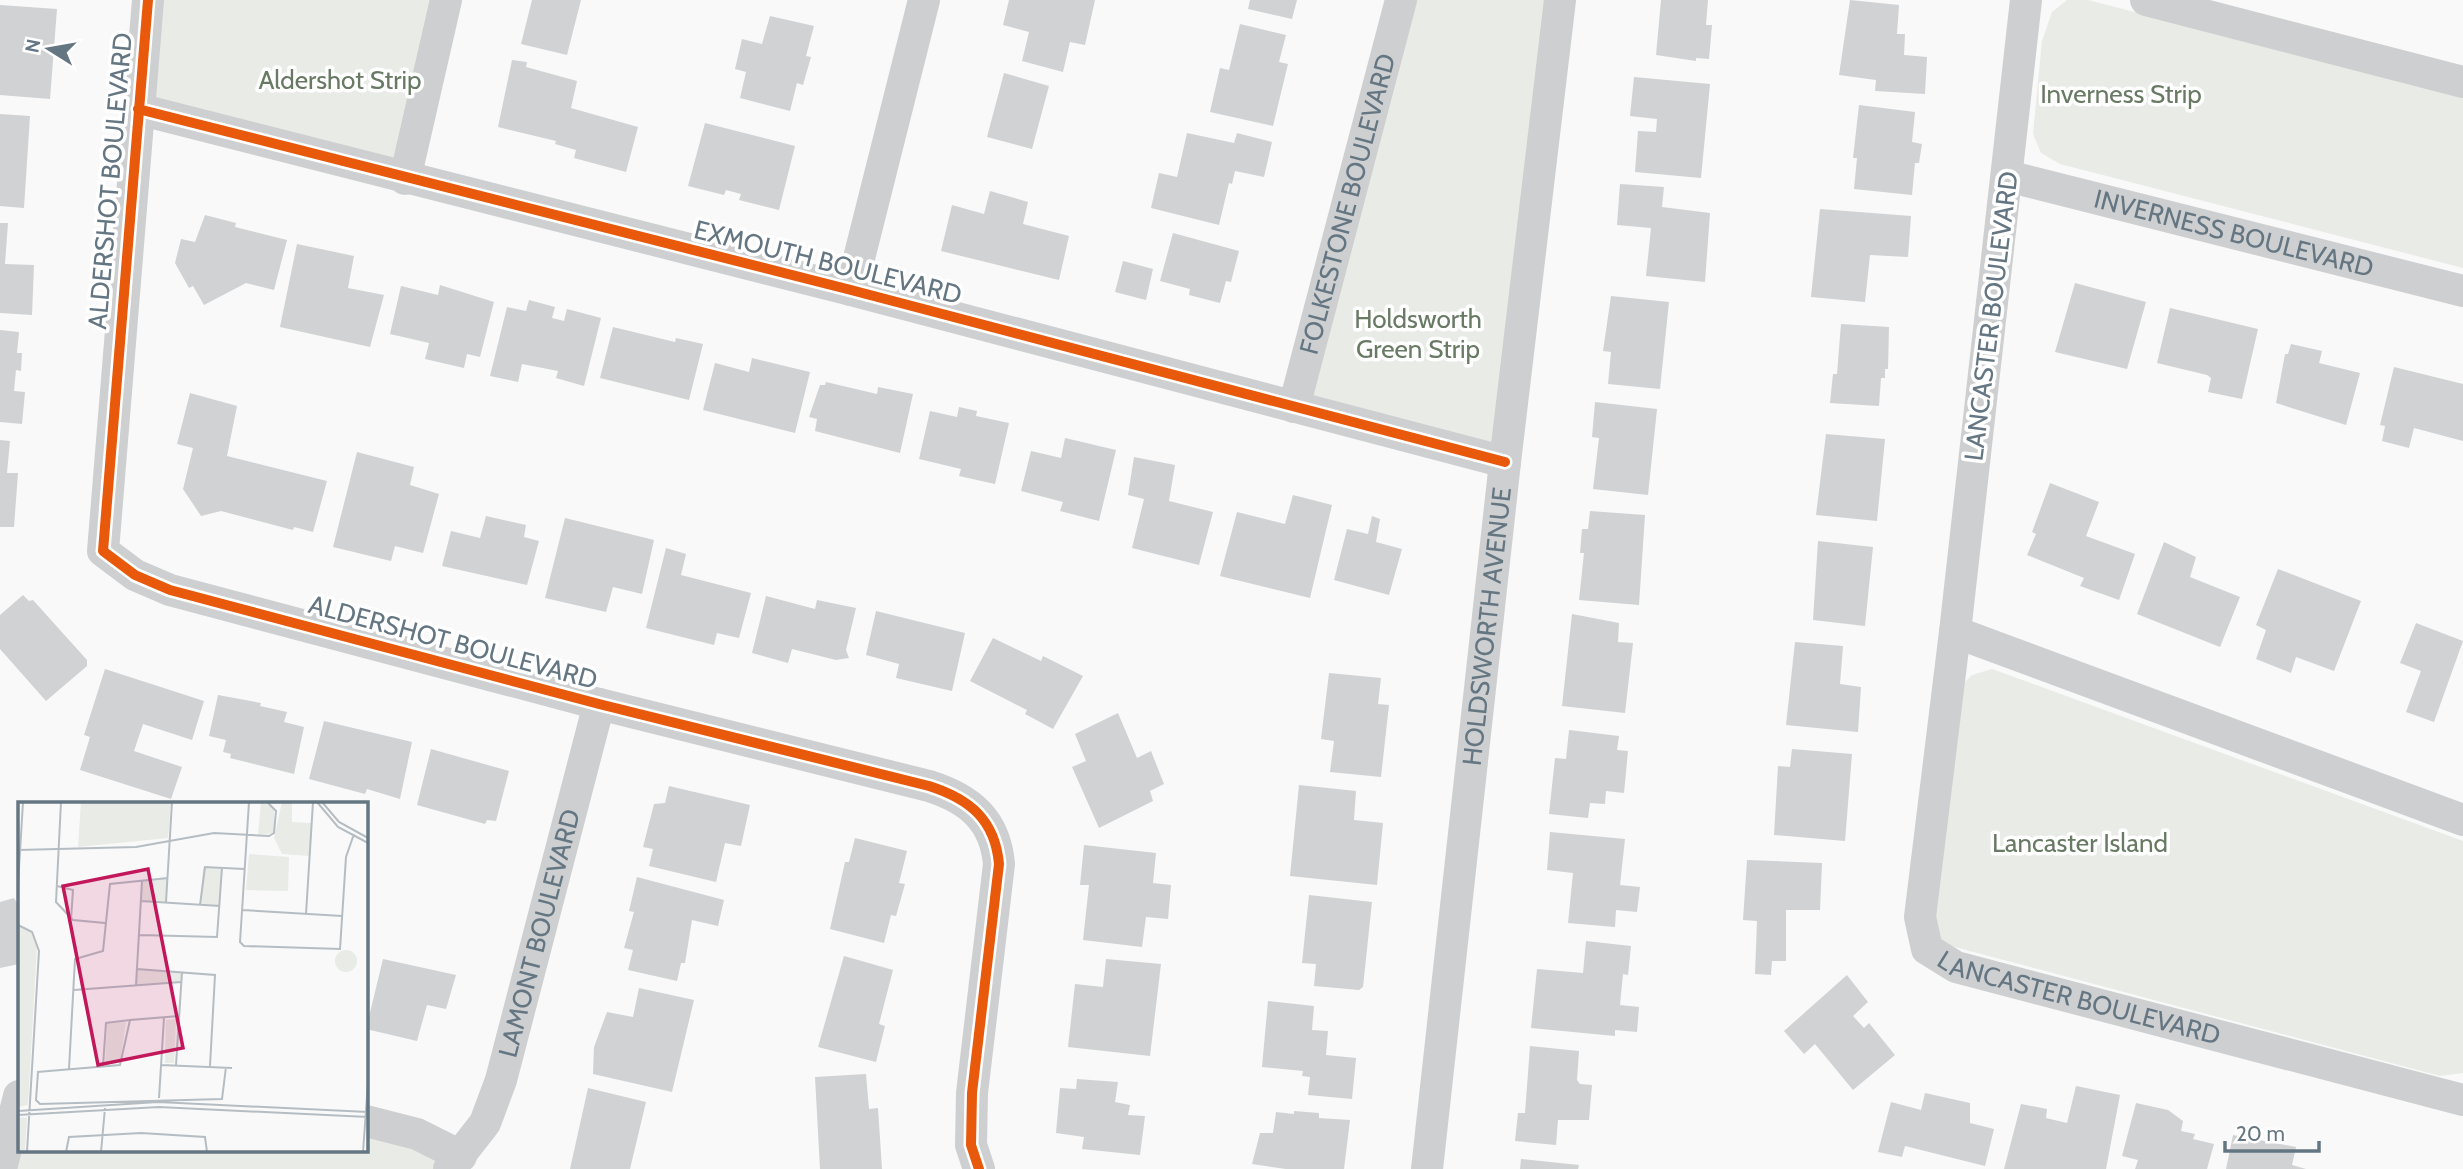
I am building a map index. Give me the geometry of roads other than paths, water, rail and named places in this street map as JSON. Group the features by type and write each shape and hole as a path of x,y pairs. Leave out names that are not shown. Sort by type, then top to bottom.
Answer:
{"street":[{"name":"ALDERSHOT BOULEVARD","path":"148,0 103,551 135,575 170,590 599,704 929,786 950,793 979,812 993,835 999,864 972,1093 971,1145 979,1169"},
{"path":"405,179 446,0"},
{"path":"851,290 924,0"},
{"name":"FOLKESTONE BOULEVARD","path":"1294,407 1401,0"},
{"name":"HOLDSWORTH AVENUE","path":"1427,1169 1505,462 1560,0"},
{"name":"LANCASTER BOULEVARD","path":"2026,0 1955,632 1920,916 1927,949 1956,967 2463,1100"},
{"path":"2146,0 2463,82"},
{"name":"EXMOUTH BOULEVARD","path":"138,109 405,179 851,290 1505,462"},
{"name":"INVERNESS BOULEVARD","path":"2007,176 2463,291"},
{"path":"1955,632 2463,820"},
{"name":"LAMONT BOULEVARD","path":"368,1122 416,1134 455,1162 485,1123 501,1080 599,704"},
{"path":"1,1169 18,1100"}],"park label":[{"name":"Aldershot Strip","path":"340,80"},
{"name":"Inverness Strip","path":"2121,94"},
{"name":"Holdsworth Green Strip","path":"1418,334"},
{"name":"Lancaster Island","path":"2080,843"}]}
